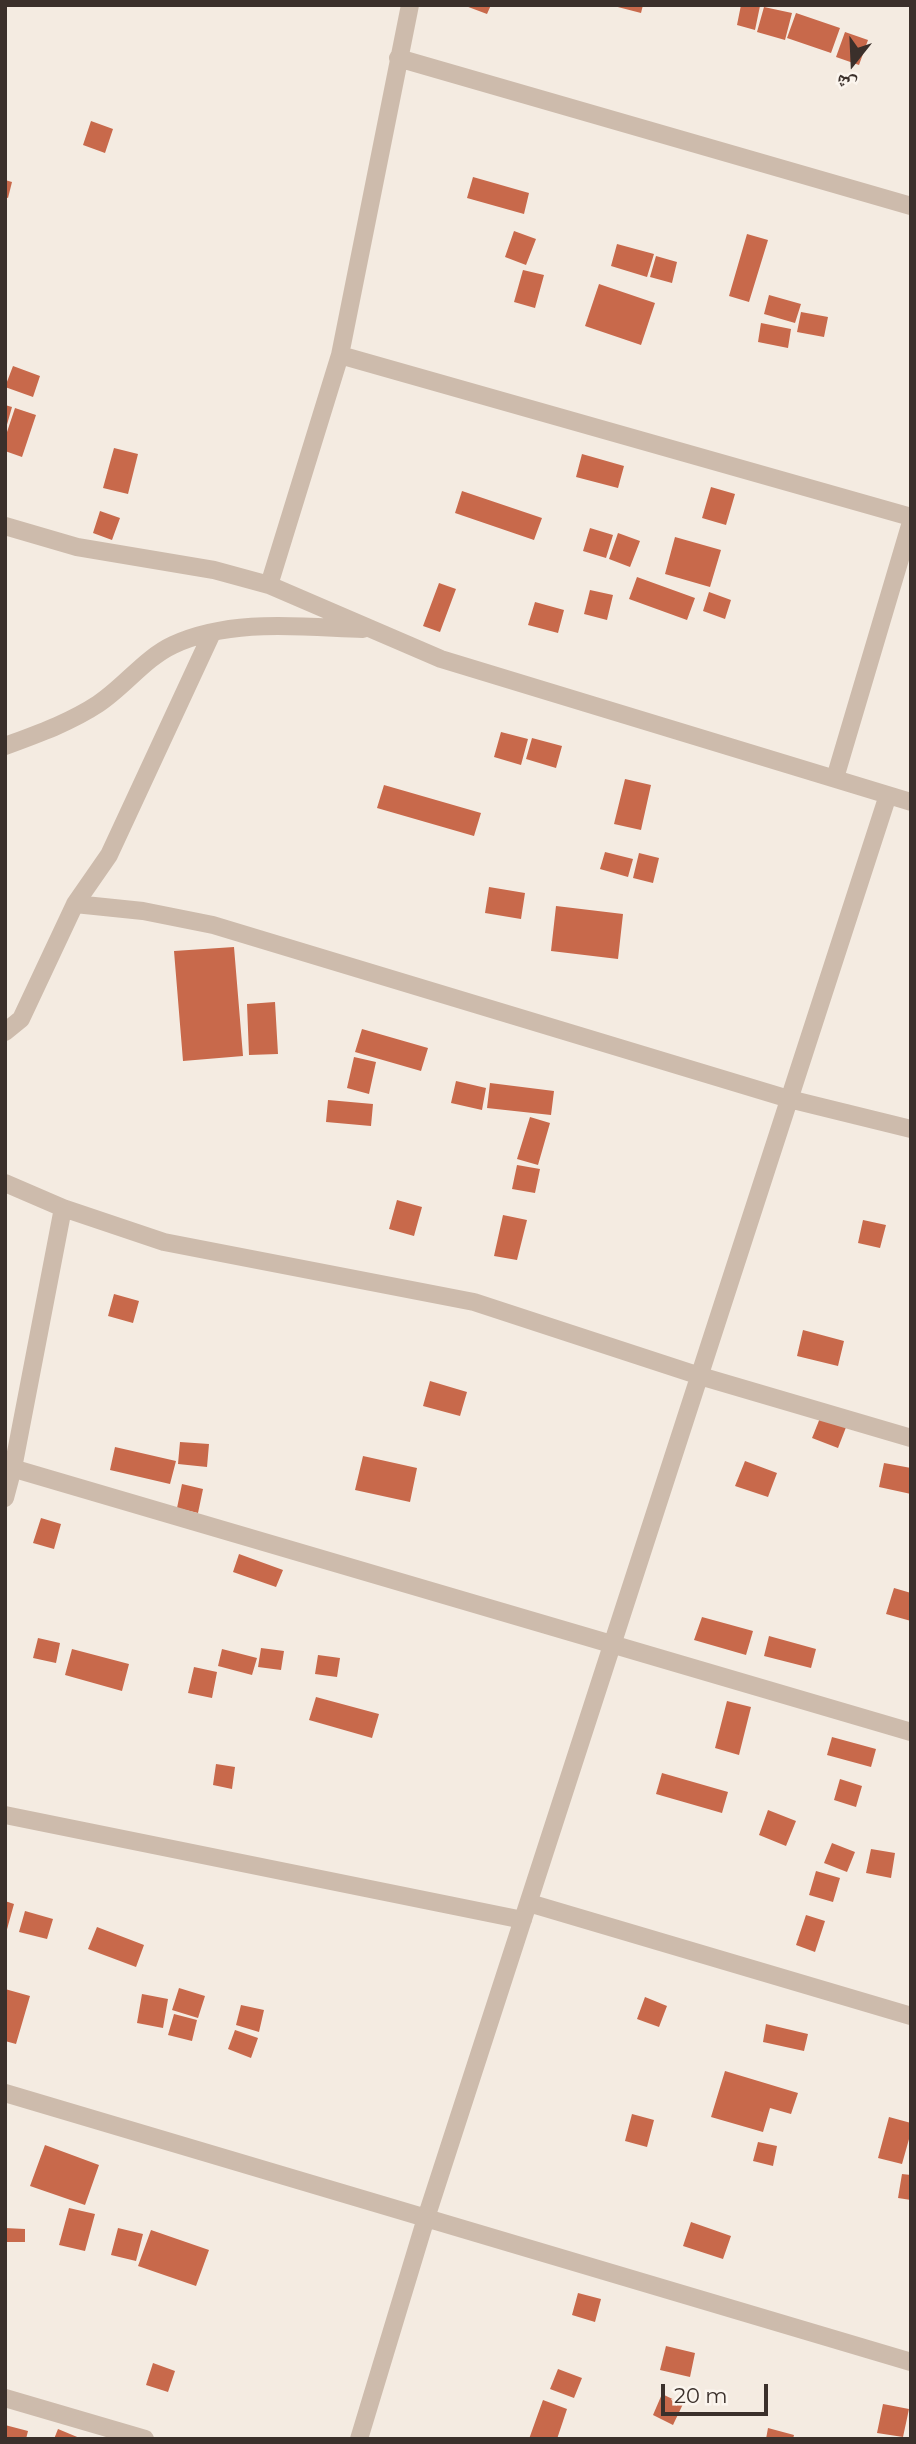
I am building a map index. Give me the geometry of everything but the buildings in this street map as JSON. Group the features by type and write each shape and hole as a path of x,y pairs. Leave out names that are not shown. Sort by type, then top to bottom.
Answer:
{"street":[{"path":"269,585 340,355 410,5"},
{"path":"398,58 911,206"},
{"path":"340,355 911,519 835,778"},
{"path":"5,526 77,547 214,570 269,585 441,659 911,802"},
{"path":"5,746 53,728 99,704 172,645 212,633 265,625 374,630"},
{"path":"5,1032 21,1019 75,904 109,855 212,633"},
{"path":"359,2439 426,2218 888,796"},
{"path":"75,904 143,911 213,925 789,1099 911,1129"},
{"path":"5,1182 63,1208 163,1242 474,1302 699,1376 911,1438"},
{"path":"5,1498 9,1467 63,1208"},
{"path":"9,1467 911,1732"},
{"path":"5,1815 526,1912 911,2016"},
{"path":"5,2093 911,2362"},
{"path":"5,2398 145,2439"}]}
